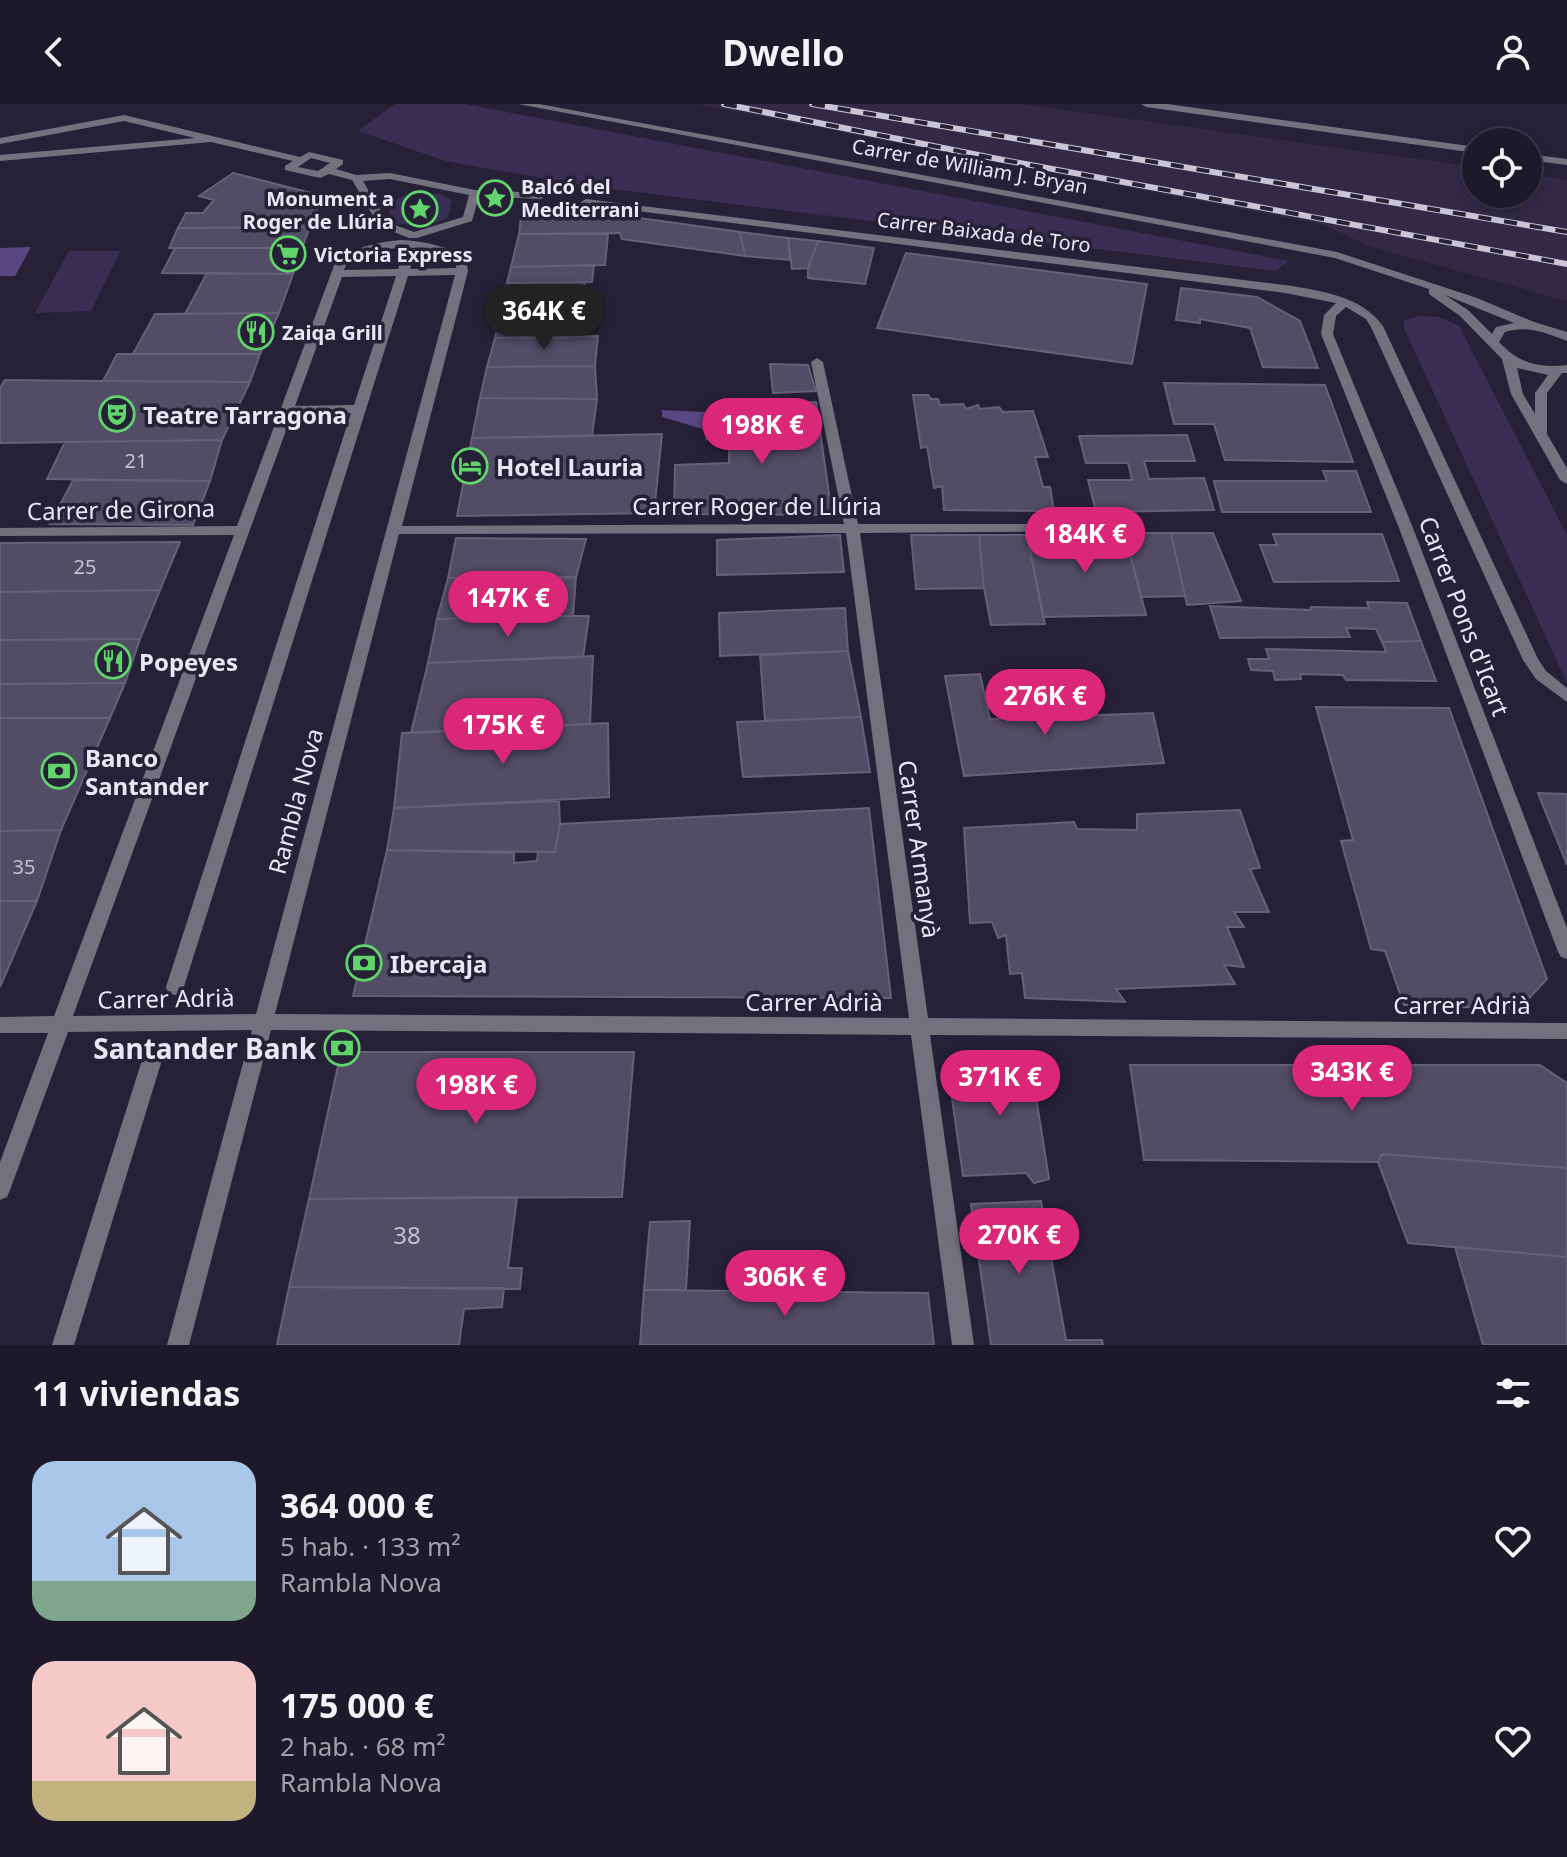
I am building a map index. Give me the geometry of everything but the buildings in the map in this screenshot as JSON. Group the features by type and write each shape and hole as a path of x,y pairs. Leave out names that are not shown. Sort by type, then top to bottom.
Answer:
{"street":[{"path":"124,118 129,104"},
{"name":"Carrer de William J. Bryan","path":"523,104 1337,255 1407,276 1532,326 1566,336"},
{"path":"1146,104 1462,148"},
{"path":"0,141 124,118 301,160 289,168 320,175 328,170 356,178 390,176 475,193 541,196"},
{"path":"0,158 221,139"},
{"path":"1542,159 1567,162"},
{"path":"356,178 383,224 413,236 468,219 475,193"},
{"name":"Carrer Baixada de Toro","path":"586,202 1285,289 1343,303 1373,319 1531,660 1541,675 1567,696"},
{"path":"175,987 412,245"},
{"path":"0,1190 341,263 379,247 412,245 440,248 462,259 462,271 337,274"},
{"name":"Rambla Nova","path":"178,1345 462,271"},
{"name":"Carrer de William J. Bryan","path":"1407,276 1463,312 1508,359"},
{"name":"Carrer Pons d'Icart","path":"1343,303 1330,315 1327,334 1406,528 1567,952"},
{"path":"1493,342 1495,336 1508,327 1532,326"},
{"path":"1508,359 1532,368 1562,369"},
{"path":"1508,359 1517,394 1567,480"},
{"name":"Carrer Armanyà","path":"817,362 852,527 963,1345"},
{"path":"1543,434 1541,393 1562,369"},
{"path":"286,410 359,409"},
{"name":"Carrer Roger de Llúria","path":"394,530 1121,527"},
{"name":"Carrer de Girona","path":"0,532 243,530"},
{"name":"Carrer Adrià","path":"0,1025 263,1022 1567,1031"},
{"path":"63,1345 152,1060"}],"shaded area":[{"path":"395,104 465,104 1289,261 1275,271 581,185 446,161 358,131"},
{"path":"696,104 1022,104 1462,165 1462,208 1542,208 1542,176 1567,180 1567,301 1371,247 1324,225"},
{"path":"441,194 452,200 448,218 434,223 395,224 388,217 393,201 406,195"},
{"path":"31,247 15,276 0,276 0,248"},
{"path":"69,251 120,251 91,311 35,313"},
{"path":"1420,316 1439,317 1459,326 1567,535 1567,683 1404,328 1404,320"},
{"path":"662,410 723,413 721,437 705,441 706,430 662,417"}],"railway":[{"path":"724,104 998,159 1567,264"},
{"path":"812,104 1567,232"}],"place":[{"name":"Balcó del Mediterrani","path":"495,198"},
{"name":"Monument a Roger de Llúria","path":"420,209"},
{"name":"Victoria Express","path":"288,254"},
{"name":"Zaiqa Grill","path":"256,332"},
{"name":"Teatre Tarragona","path":"117,414"},
{"name":"Hotel Lauria","path":"470,466"},
{"name":"Popeyes","path":"113,661"},
{"name":"Banco Santander","path":"59,771"},
{"name":"Ibercaja","path":"364,963"},
{"name":"Santander Bank","path":"342,1048"}]}
